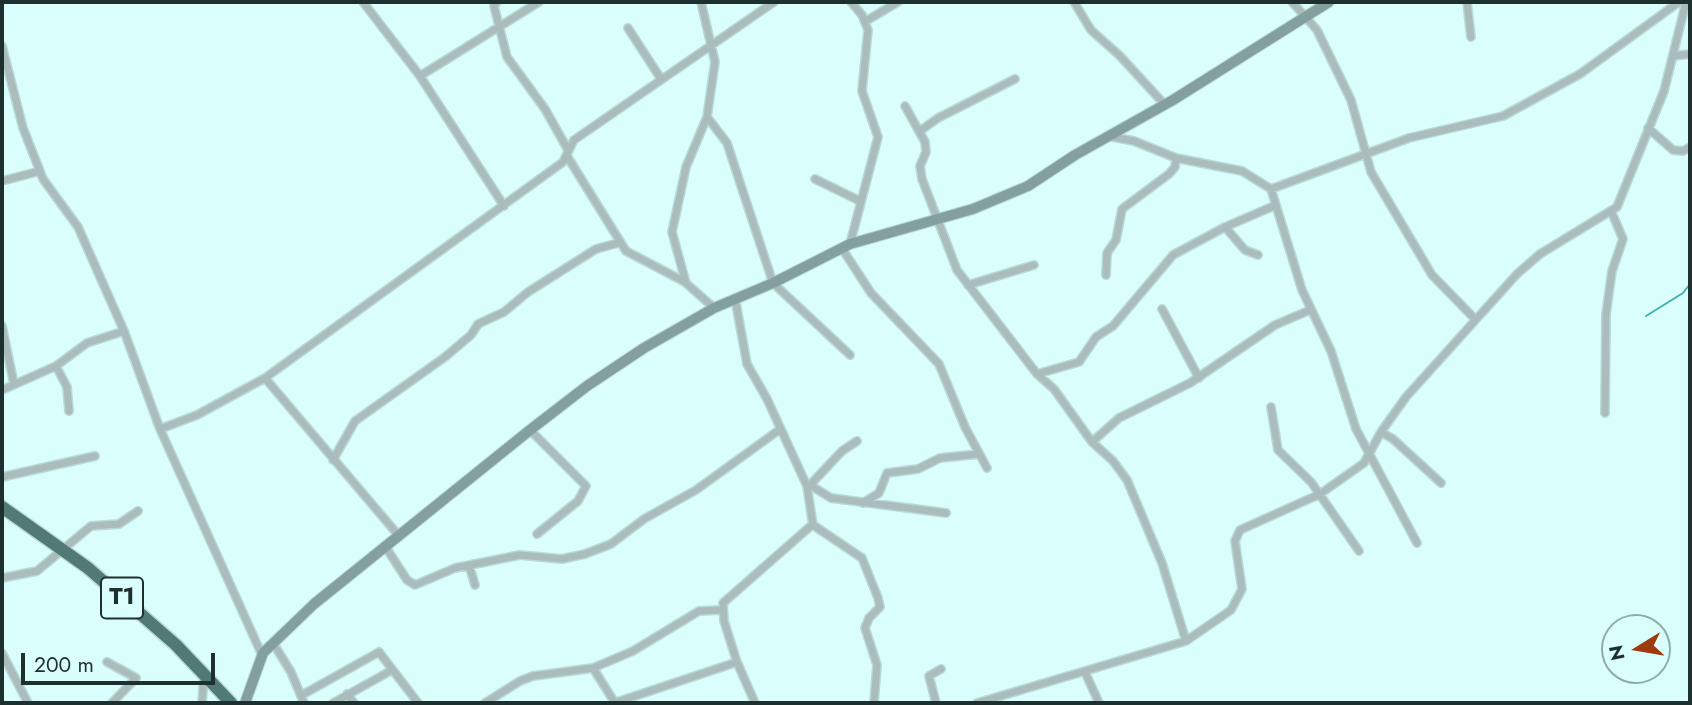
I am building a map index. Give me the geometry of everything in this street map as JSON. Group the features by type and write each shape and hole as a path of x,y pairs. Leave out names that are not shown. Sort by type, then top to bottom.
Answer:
{"highway":[{"name":"T1","path":"2,507 66,549 176,645 231,703"}],"street":[{"path":"363,2 420,76 505,206"},
{"path":"420,76 500,29 539,2"},
{"path":"686,283 672,224 685,167 707,117 715,62 701,2"},
{"path":"160,429 197,415 265,378 505,206 568,153 574,139 774,2"},
{"path":"851,2 866,21 862,91 878,137 847,247 877,300 939,364 987,468"},
{"path":"866,21 898,2"},
{"path":"1074,2 1091,30 1120,56 1165,105"},
{"path":"1292,2 1317,30 1351,100 1364,156 1432,275 1474,318"},
{"path":"246,703 261,655 314,604 530,430 610,371 715,308 847,247 972,209 1028,186 1107,136 1165,105 1329,2"},
{"path":"1467,2 1471,37"},
{"path":"1271,189 1409,138 1440,134 1503,116 1580,74 1679,2"},
{"path":"977,703 1086,673 1186,641 1220,619 1239,599 1242,582 1235,538 1240,530 1320,494 1364,463 1372,454 1381,432 1406,397 1474,318 1540,254 1612,213 1622,198 1664,91 1686,2"},
{"path":"494,3 513,68 545,109 618,243 637,259 686,283 715,308"},
{"path":"628,28 661,79"},
{"path":"2,46 23,128 40,171 47,186 75,221 124,331 160,429 261,655"},
{"path":"1673,56 1690,54"},
{"path":"920,131 938,118 1015,79"},
{"path":"905,106 920,131 926,152 920,163 921,173 936,220 957,270 1037,374 1054,388 1092,442 1113,461 1132,489 1161,563 1186,641"},
{"path":"707,117 727,144 774,283 850,355"},
{"path":"1648,128 1676,151 1690,147"},
{"path":"1107,136 1134,141 1176,158 1242,171 1271,189 1310,310 1331,351 1351,416 1368,456 1417,543"},
{"path":"1105,275 1106,254 1116,240 1122,209 1169,174 1175,167 1176,158"},
{"path":"2,181 40,171"},
{"path":"815,179 860,201"},
{"path":"1037,374 1079,362 1096,337 1127,310 1164,262 1225,227 1276,205"},
{"path":"1605,413 1606,314 1612,271 1623,239 1612,213"},
{"path":"1225,227 1245,250 1258,255"},
{"path":"334,460 355,421 377,402 445,357 471,335 478,324 504,312 528,292 596,250 618,243"},
{"path":"968,285 1034,265"},
{"path":"735,298 744,355 808,486 813,512 813,524 726,599 722,610 737,662 755,703"},
{"path":"1162,309 1199,378"},
{"path":"1092,442 1119,418 1199,378 1275,325 1310,310"},
{"path":"2,326 14,384"},
{"path":"2,390 56,366 87,343 124,331"},
{"path":"56,366 67,387 69,411"},
{"path":"265,378 399,536"},
{"path":"1271,407 1278,450 1320,494 1359,551"},
{"path":"530,430 586,486 578,501 537,534"},
{"path":"385,547 407,580 413,584 424,583 452,569 520,555 566,558 607,546 644,519 696,490 779,430"},
{"path":"1381,432 1393,439 1441,483"},
{"path":"808,486 842,451 857,441"},
{"path":"863,503 879,493 887,473 918,469 940,458 979,454"},
{"path":"2,477 95,456"},
{"path":"808,486 831,498 946,513"},
{"path":"2,578 37,571 91,526 123,523 138,511"},
{"path":"813,524 862,558 878,598 880,607 865,626 877,665 874,703"},
{"path":"469,565 475,585"},
{"path":"485,703 533,676 593,668 633,651 699,611 722,610"},
{"path":"273,643 303,699 378,652 418,703"},
{"path":"2,653 28,703"},
{"path":"107,662 136,678 112,703"},
{"path":"593,668 615,703 737,662"},
{"path":"936,703 929,676 941,669"},
{"path":"333,703 391,670"},
{"path":"1086,673 1099,703"},
{"path":"202,703 204,676"},
{"path":"347,694 354,703"}],"waterway":[{"path":"1646,316 1683,293 1690,284"}]}
